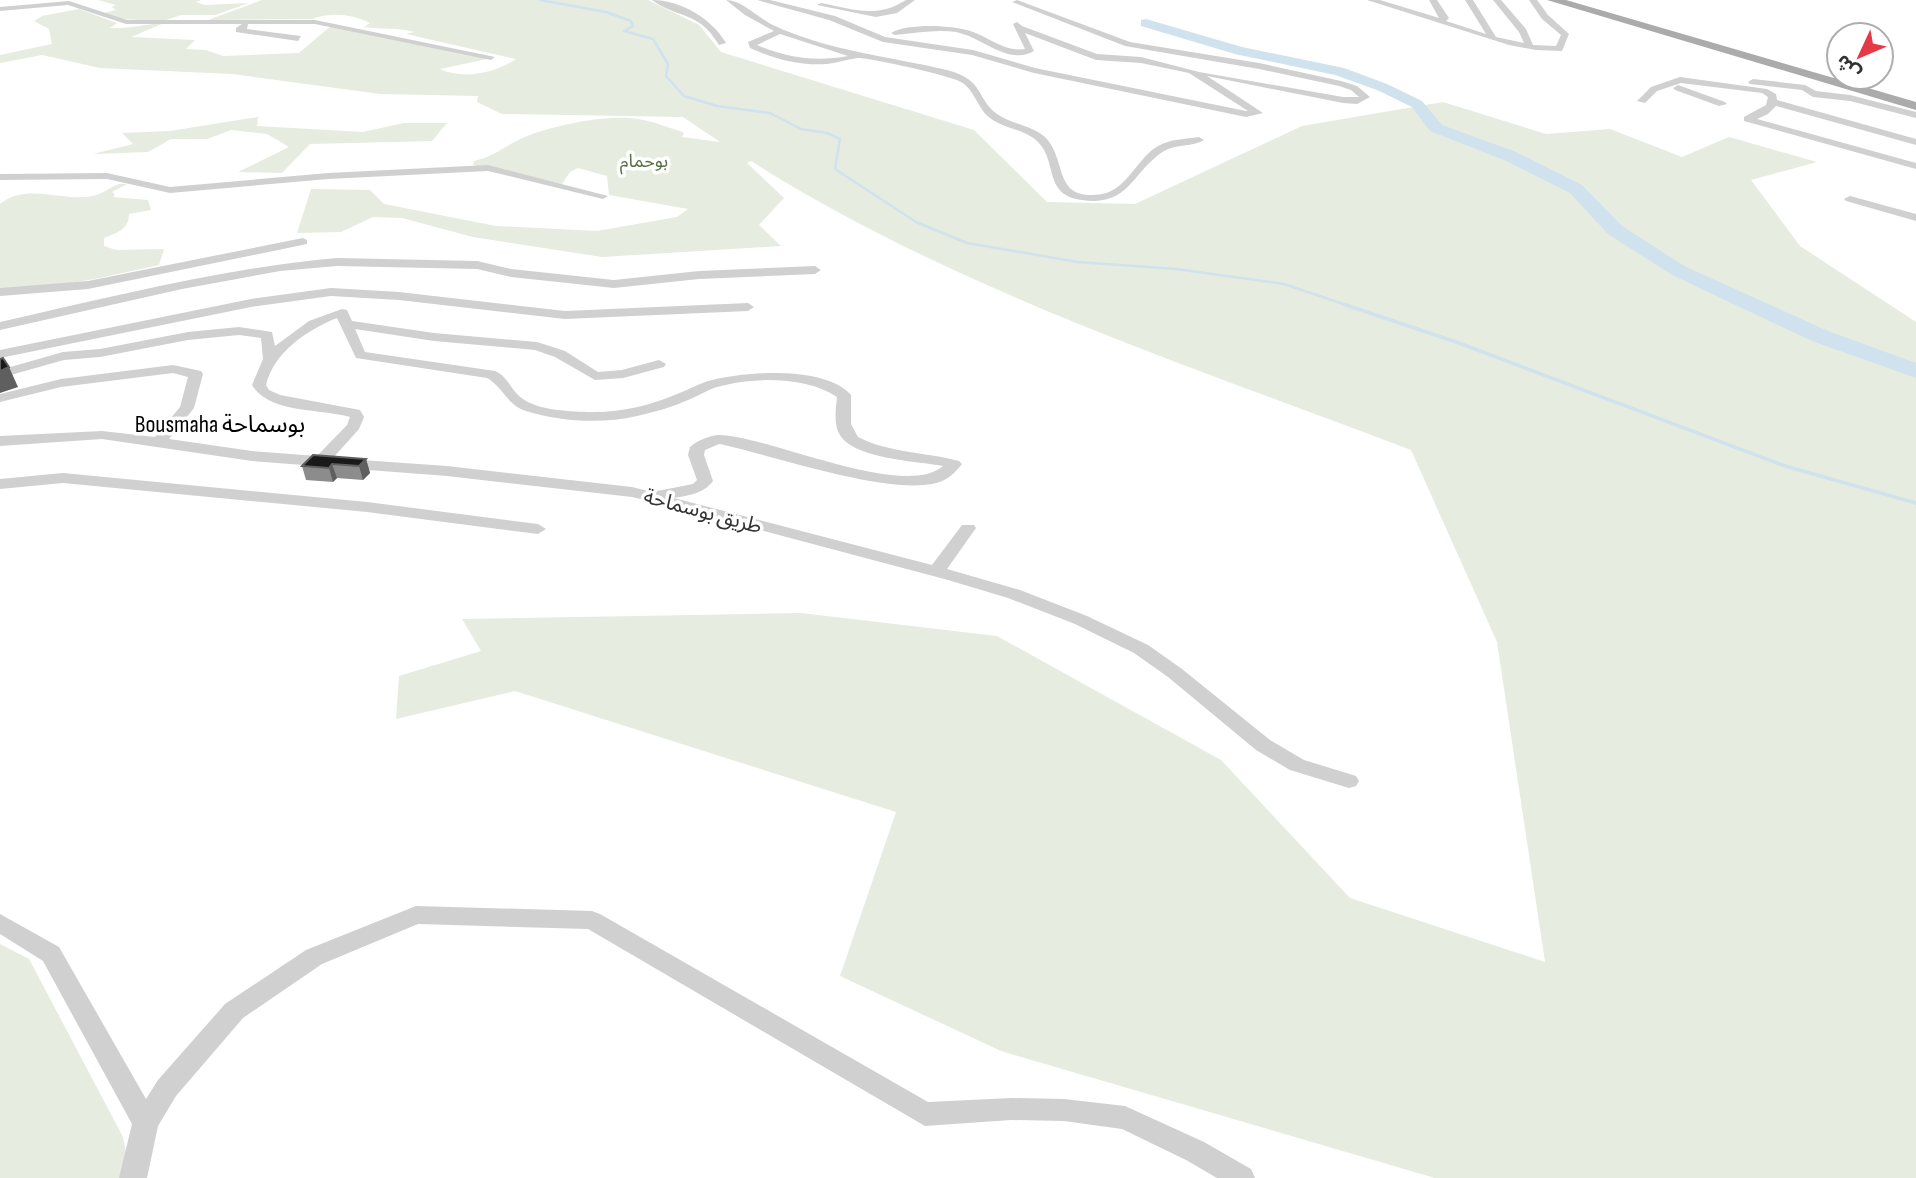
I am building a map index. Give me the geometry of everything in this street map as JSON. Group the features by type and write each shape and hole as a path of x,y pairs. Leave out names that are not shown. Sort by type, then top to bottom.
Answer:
{"main road":[{"path":"1553,0 1916,104"},
{"path":"1561,0 1916,104"}],"street":[{"path":"23,0 34,6"},
{"path":"656,0 707,20 715,27 722,43"},
{"path":"802,0 876,15 894,11 911,0"},
{"path":"1371,0 1530,47 1559,49 1565,34 1545,18 1533,0"},
{"path":"1433,0 1445,18 1440,22"},
{"path":"1469,0 1492,37"},
{"path":"1497,0 1523,31 1530,47"},
{"path":"734,3 762,1 805,10 883,39 973,53 1034,70 1216,109 1246,114 1258,113 1192,71"},
{"path":"1014,1 1128,44 1259,66 1340,84 1354,88 1365,97 1357,101 1324,97 1141,60 1096,57 1020,29"},
{"path":"856,36 956,30 971,34 1013,54 1030,51 1014,18 1018,7 1014,1"},
{"path":"2,8 71,2 126,22 252,21 335,24 491,57"},
{"path":"734,3 781,31 859,56 941,72 968,82 980,93 987,110 994,116 1041,137 1049,149 1055,177 1069,194 1079,197 1101,198 1116,194 1161,148 1199,140"},
{"path":"805,10 822,5"},
{"path":"252,21 239,30 298,38"},
{"path":"781,31 763,36 752,42 753,46 814,64 859,56"},
{"path":"820,43 842,39"},
{"path":"846,51 883,39"},
{"path":"1671,71 1805,88 1813,94 1825,97 1832,106 1840,108"},
{"path":"1642,102 1661,85 1680,80 1764,91 1824,93 1916,115"},
{"path":"1661,85 1687,89 1722,104"},
{"path":"1764,91 1773,96 1773,102 1762,114 1746,119 1916,166"},
{"path":"1773,102 1916,142"},
{"path":"0,177 107,176 155,188 179,190 328,176 480,168 603,196"},
{"path":"1850,199 1915,217"},
{"path":"0,292 88,285 205,260 303,243"},
{"path":"0,326 182,285 280,267 337,262 477,265 511,273 614,284 699,275 815,270"},
{"path":"0,354 251,303 331,292 583,315 748,307"},
{"path":"321,461 354,426 357,417 346,410 276,399 264,393 259,385 270,359 327,315 342,313 361,355 491,374 499,377 513,398 522,404 588,416 612,416 655,408 716,383 789,378 831,385 844,395 846,433 853,441 895,453 954,464 945,476 934,480 888,479 718,439 698,447 696,455 705,481 699,487 650,497"},
{"path":"348,324 411,334 537,346 560,354 595,376 623,374 659,364"},
{"path":"0,374 63,356 100,353 219,332 239,331 267,335 270,359"},
{"path":"0,398 61,383 173,369 196,374 187,408 158,442"},
{"name":"طريق بوسماحة","path":"0,441 102,435 252,456 447,471 632,492 936,572 1025,598 1081,620 1141,649 1175,673 1263,745 1297,765 1349,781"},
{"path":"0,484 63,478 367,507 538,529"},
{"path":"936,572 968,528"},
{"path":"133,1178 145,1122 167,1088 234,1011 314,957 416,915 592,920 925,1114 1011,1109 1064,1110 1125,1118 1195,1151 1241,1178"},
{"path":"0,923 51,954 145,1122"}],"green space":[{"path":"98,0 201,0 196,2 205,5 249,3 215,15 181,15 163,21 120,19 104,13 116,10 112,7 116,5"},
{"name":"بوحمام","path":"262,0 648,0 699,25 721,52 974,130 1047,202 1135,204 1302,126 1443,102 1546,134 1610,129 1682,157 1729,137 1817,162 1751,180 1800,246 1916,322 1916,1178 1435,1178 1001,1051 840,976 896,812 515,691 396,719 399,676 481,651 462,619 801,613 997,636 1221,760 1350,898 1545,962 1497,642 1411,450 1157,355 990,286 828,207 751,161 747,163 784,198 759,225 781,246 602,257 473,237 402,218 373,217 341,232 297,233 311,189 370,190 384,204 496,226 597,231 677,217 688,209 609,195 607,176 578,168 570,172 562,184 473,165 474,161 527,136 567,124 597,119 643,120 680,131 684,133 682,137 720,142 683,117 502,114 477,102 478,96 380,94 232,74 100,68 42,55 0,63 0,55 52,44 49,29 34,21 42,16 79,9 117,23 110,28 164,23 131,37 195,40 186,49 206,50 223,56 299,53 332,25 492,58 440,69 459,74 489,71 516,59 406,34 414,32 408,30 364,27 370,23 349,16 208,20"},
{"path":"258,117 257,126 363,132 404,123 447,123 432,141 310,144 282,173 238,172 289,147 267,134 231,130 207,139 171,139 148,152 93,154 133,144 122,133 170,131"},
{"path":"119,184 127,184 112,192 115,194 113,197 148,200 151,210 129,214 124,227 104,238 104,246 116,250 164,249 159,265 95,279 0,294 0,204 21,194 93,196"},
{"path":"0,944 29,959 123,1137 126,1152 121,1178 0,1178"}],"building":[{"path":"3,358 9,367 0,371 0,359"},
{"path":"313,455 366,459 359,466 302,466"}],"waterway":[{"path":"540,0 606,12 631,21 633,26 624,31 653,39 668,64 666,76 684,96 717,106 770,113 801,129 827,133 840,139 835,169 916,222 967,243 1078,262 1176,269 1284,284 1352,307"},
{"path":"1146,23 1240,51 1339,71 1382,87 1417,104 1436,128 1510,156 1576,189 1615,230 1679,271 1820,336 1916,371"},
{"path":"1346,305 1459,343 1785,466 1916,503"}],"district":[{"name":"Bousmaha بوسماحة","path":"220,424"}]}
